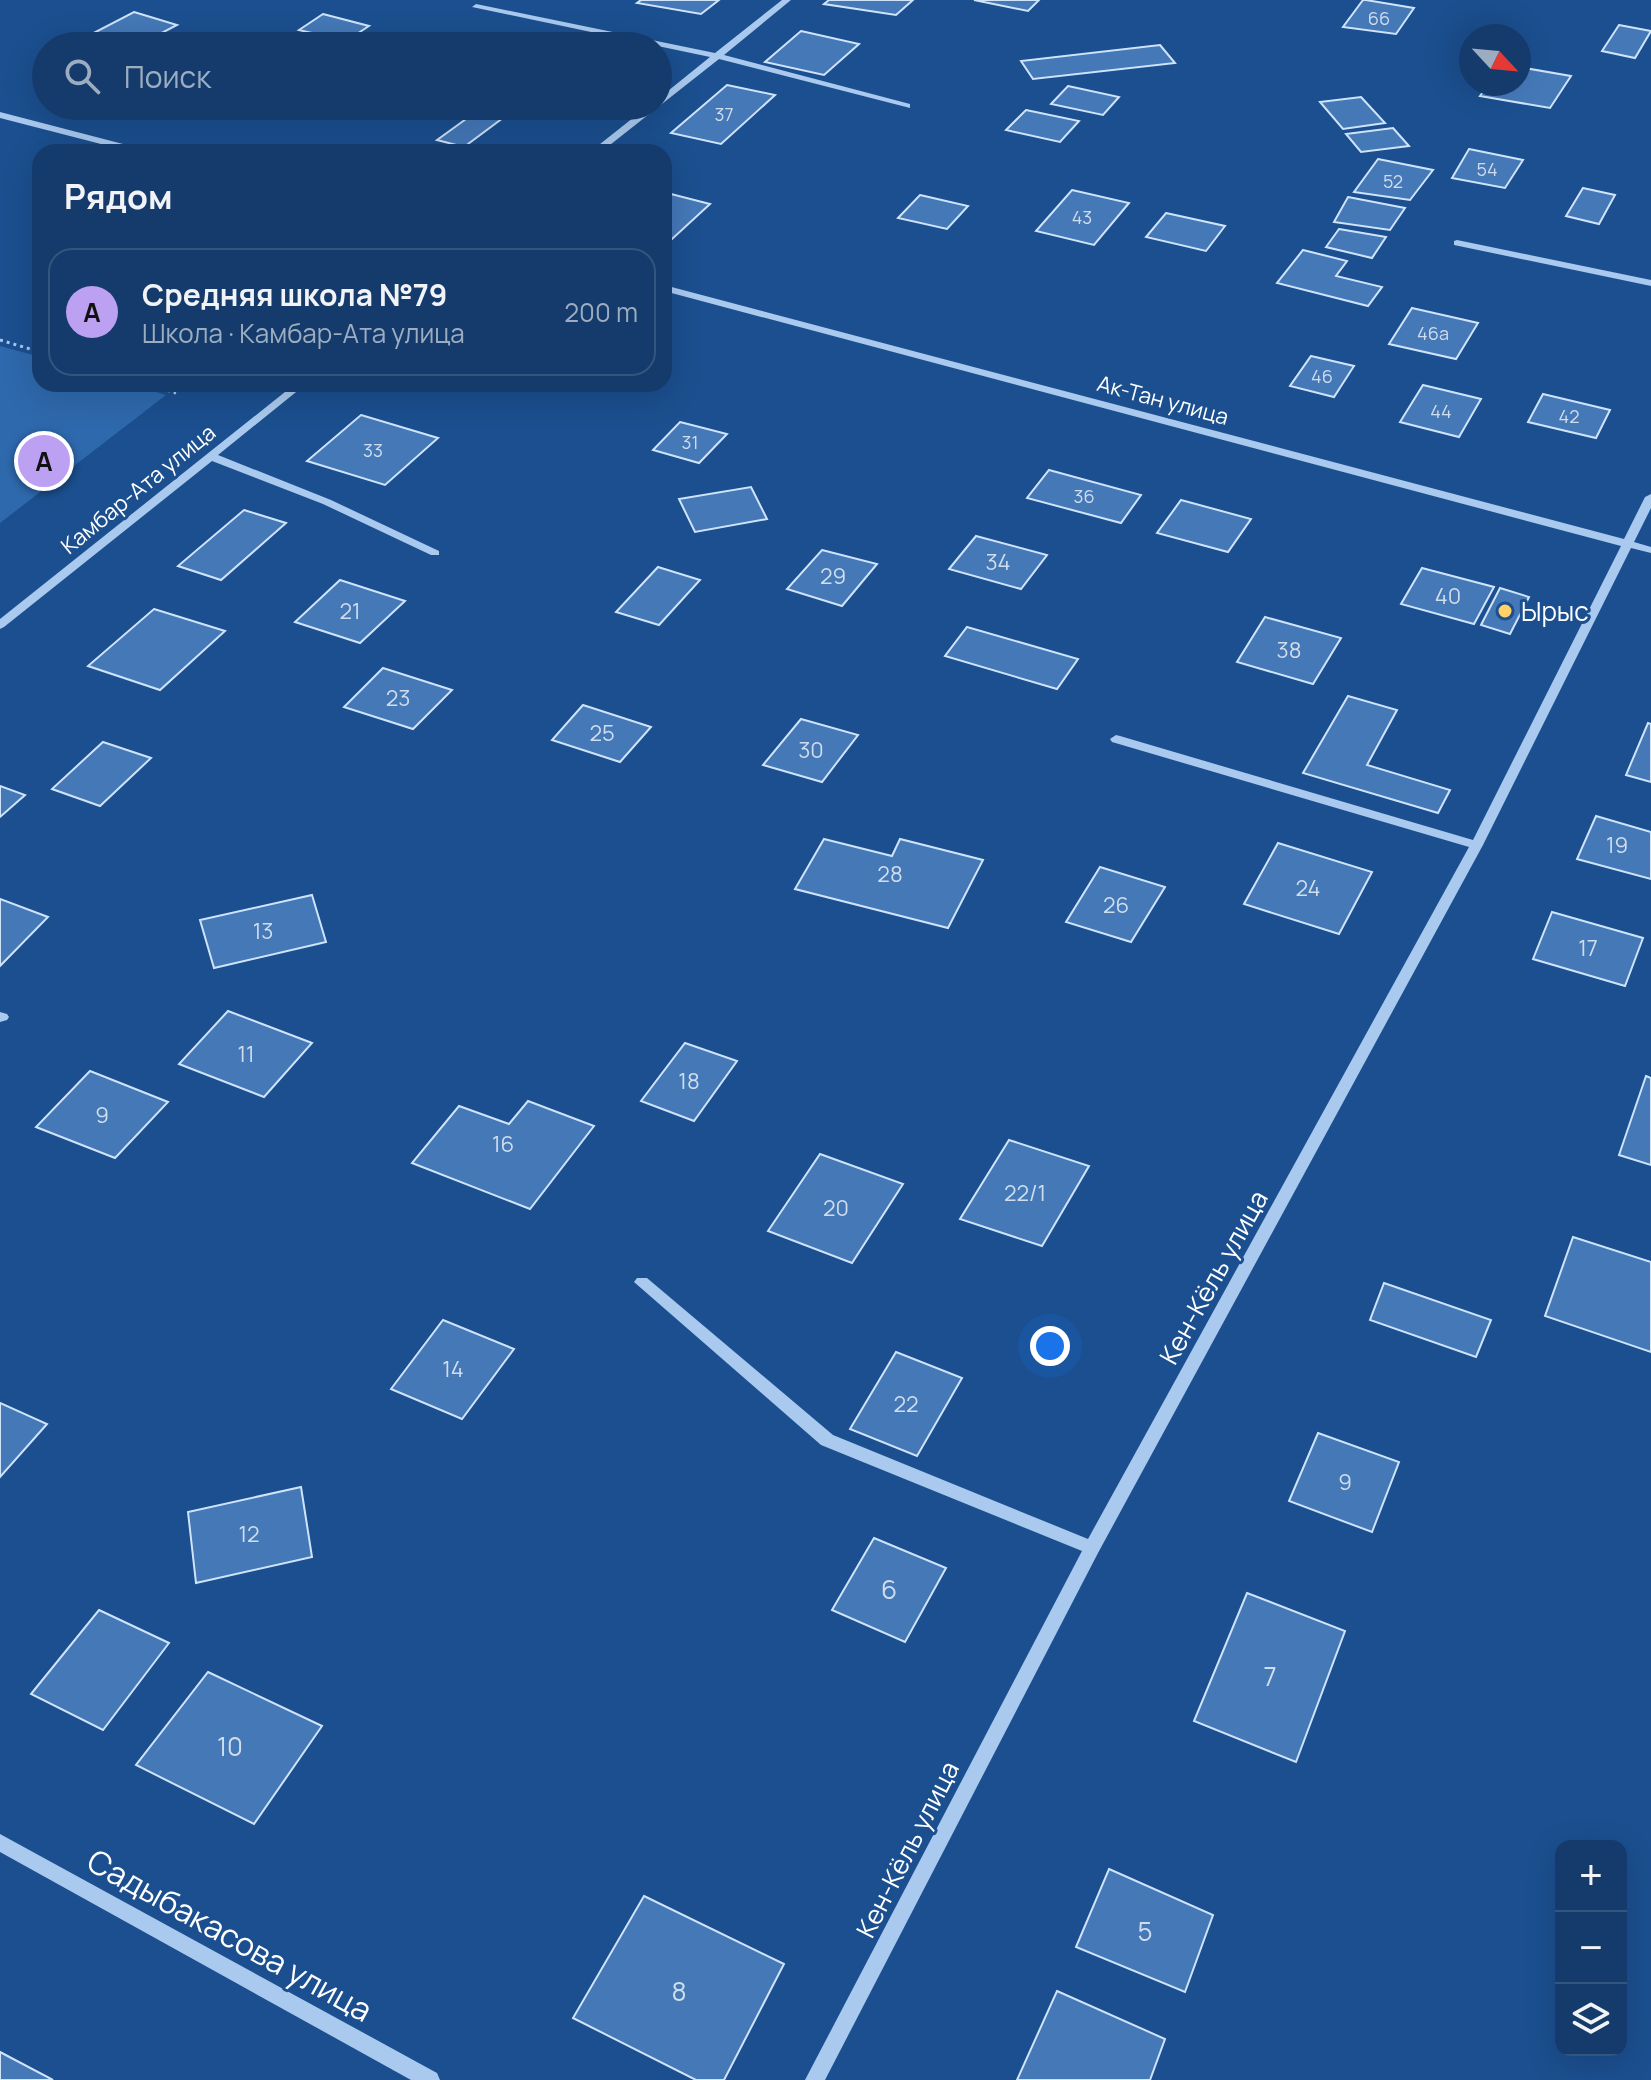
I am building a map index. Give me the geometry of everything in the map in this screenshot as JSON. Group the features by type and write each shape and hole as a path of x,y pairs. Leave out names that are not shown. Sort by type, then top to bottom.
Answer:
{"street":[{"path":"672,92 787,0"},
{"path":"476,7 599,32"},
{"path":"672,47 907,106"},
{"path":"0,115 112,144"},
{"path":"605,144 636,120"},
{"path":"1457,243 1651,283"},
{"name":"Ак-Тан улица","path":"672,290 1651,550"},
{"name":"Камбар-Ата улица","path":"0,625 291,392"},
{"path":"210,456 327,502 435,553"},
{"name":"Кен-Кёль улица","path":"815,2080 1092,1548 1477,845 1651,497"},
{"path":"1116,739 1477,845"},
{"path":"642,1282 827,1440 1092,1548"},
{"name":"Садыбакасова улица","path":"0,1842 430,2080"}],"path":[{"path":"0,340 32,350"}],"shaded area":[{"path":"0,346 32,355 32,392 156,392 166,395 0,523"}],"building":[{"path":"641,0 719,0 701,14 637,3"},
{"path":"829,0 913,0 896,15 824,4"},
{"path":"974,0 1039,0 1028,11"},
{"path":"1363,0 1414,8 1396,34 1343,27"},
{"path":"134,12 177,25 164,32 95,32"},
{"path":"323,14 369,26 360,32 299,30"},
{"path":"1619,25 1651,31 1635,58 1602,51"},
{"path":"801,31 859,44 824,75 765,62"},
{"path":"1160,45 1175,63 1033,79 1021,61"},
{"path":"1531,69 1571,76 1550,108 1480,96 1531,96"},
{"path":"727,85 775,95 721,144 671,133"},
{"path":"1068,86 1119,97 1103,115 1051,104"},
{"path":"1361,97 1385,123 1343,129 1320,102"},
{"path":"1026,110 1079,121 1060,142 1006,130"},
{"path":"465,120 500,120 468,144 437,140"},
{"path":"1393,128 1409,146 1361,152 1346,134"},
{"path":"1469,149 1523,160 1505,188 1452,178"},
{"path":"1378,159 1433,170 1410,200 1354,192"},
{"path":"1583,188 1615,195 1599,224 1566,216"},
{"path":"1072,190 1129,203 1094,245 1036,231"},
{"path":"672,194 710,204 672,239"},
{"path":"920,195 968,206 947,229 898,218"},
{"path":"1348,197 1405,208 1390,230 1334,222"},
{"path":"1166,213 1225,226 1206,251 1146,237"},
{"path":"1339,229 1386,237 1372,258 1326,247"},
{"path":"1303,250 1347,261 1336,276 1382,287 1368,306 1277,283"},
{"path":"1412,308 1478,323 1456,359 1389,344"},
{"path":"1311,356 1354,366 1334,397 1290,386"},
{"path":"1423,385 1481,399 1459,437 1400,422"},
{"path":"1543,394 1610,410 1596,438 1528,422"},
{"path":"361,415 438,438 385,485 307,461"},
{"path":"680,422 727,434 699,463 653,450"},
{"path":"1049,470 1141,495 1121,523 1027,498"},
{"path":"751,487 767,519 695,532 679,499"},
{"path":"1181,500 1251,519 1228,552 1157,533"},
{"path":"244,510 286,523 221,580 178,566"},
{"path":"976,536 1047,555 1021,589 949,569"},
{"path":"822,550 877,564 842,606 787,589"},
{"path":"658,567 700,580 659,625 616,612"},
{"path":"1422,568 1494,587 1474,624 1401,604"},
{"path":"340,580 405,601 360,643 295,622"},
{"name":"Ырыс","path":"1500,588 1529,597 1510,634 1481,625"},
{"path":"154,609 225,631 160,690 88,666"},
{"path":"1265,617 1341,638 1313,684 1237,662"},
{"path":"967,627 1078,659 1057,689 945,656"},
{"path":"383,668 452,690 413,729 344,707"},
{"path":"1348,696 1397,710 1367,765 1450,790 1438,813 1303,773"},
{"path":"583,705 651,727 620,762 552,740"},
{"path":"801,719 858,735 822,782 763,765"},
{"path":"1648,723 1651,724 1651,782 1626,775"},
{"path":"103,742 151,758 100,806 52,789"},
{"path":"0,786 25,795 0,817"},
{"path":"1596,816 1651,832 1651,879 1577,859"},
{"path":"824,839 892,856 900,839 983,860 948,928 795,889"},
{"path":"1278,843 1372,872 1339,934 1244,904"},
{"path":"1100,867 1165,887 1131,942 1066,922"},
{"path":"312,895 326,942 214,968 200,920"},
{"path":"0,899 48,917 0,966"},
{"path":"1552,912 1643,938 1625,986 1533,959"},
{"path":"228,1011 312,1043 264,1097 179,1064"},
{"path":"685,1043 737,1061 694,1121 641,1101"},
{"path":"90,1071 168,1102 115,1158 36,1127"},
{"path":"1646,1076 1651,1078 1651,1165 1619,1155"},
{"path":"528,1101 594,1126 530,1209 412,1163 459,1106 509,1124"},
{"path":"1009,1140 1089,1166 1042,1246 960,1219"},
{"path":"820,1154 903,1184 852,1263 768,1231"},
{"path":"1573,1237 1651,1262 1651,1352 1545,1316"},
{"path":"1384,1283 1491,1320 1476,1357 1370,1320"},
{"path":"443,1320 514,1349 462,1419 391,1389"},
{"path":"896,1352 962,1378 917,1456 850,1429"},
{"path":"0,1403 47,1424 0,1477"},
{"path":"1318,1433 1399,1462 1372,1532 1289,1501"},
{"path":"301,1487 312,1557 196,1583 188,1512"},
{"path":"874,1538 946,1568 905,1642 832,1610"},
{"path":"1247,1593 1345,1631 1296,1762 1194,1721"},
{"path":"99,1610 169,1643 103,1730 31,1694"},
{"path":"208,1672 322,1726 254,1824 136,1765"},
{"path":"1109,1869 1213,1915 1185,1992 1076,1947"},
{"path":"644,1896 784,1964 724,2080 696,2080 573,2018"},
{"path":"1057,1991 1165,2039 1150,2080 1017,2080"},
{"path":"0,2052 53,2080 0,2080"}],"place":[{"name":"Средняя школа №79","path":"44,461"},
{"name":"Ырыс","path":"1505,611"}]}
